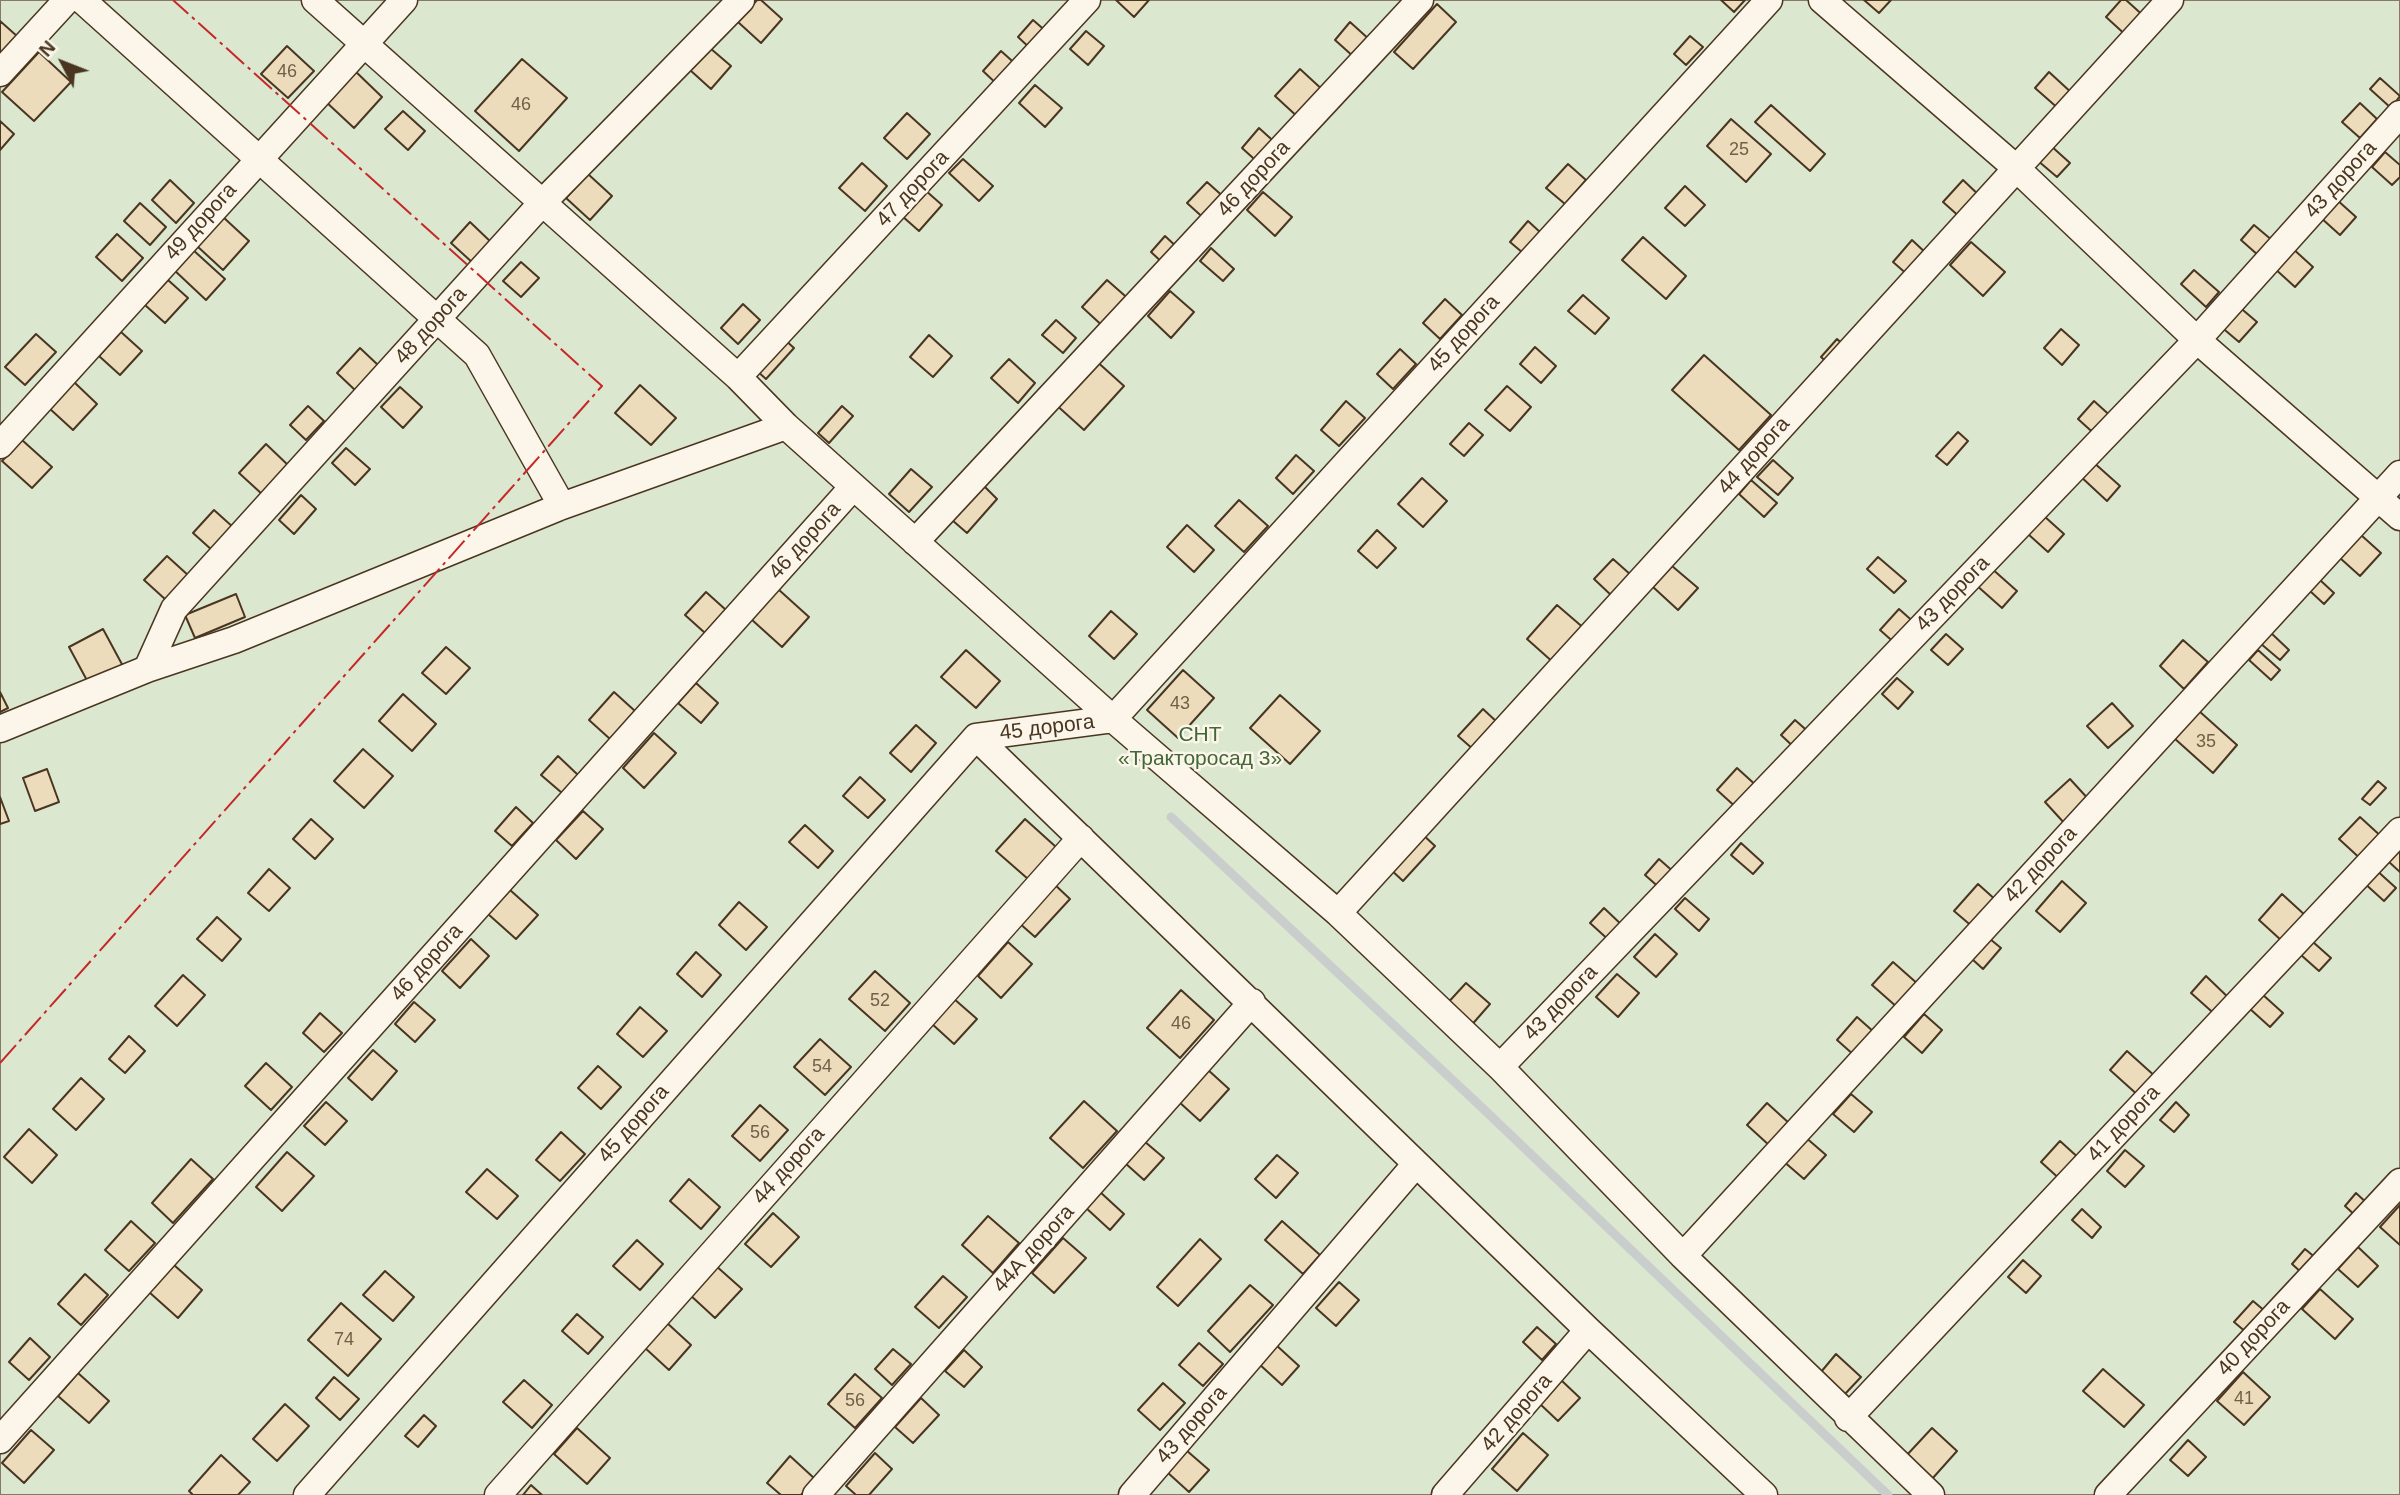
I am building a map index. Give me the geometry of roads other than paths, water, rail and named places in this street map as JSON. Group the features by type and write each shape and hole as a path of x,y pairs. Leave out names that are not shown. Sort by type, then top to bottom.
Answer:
{"street":[{"path":"0,73 67,0"},
{"path":"82,0 477,355 562,506"},
{"path":"315,0 738,377 786,426 853,487 1113,719 1338,913 1500,1067 1683,1256 1848,1418 1931,1495"},
{"name":"49 дорога","path":"0,445 404,0"},
{"name":"48 дорога","path":"147,669 174,609 541,204 741,0"},
{"name":"47 дорога","path":"738,377 1087,0"},
{"name":"46 дорога","path":"915,542 1420,0"},
{"name":"45 дорога","path":"307,1495 976,737 1113,719 1769,0"},
{"path":"1822,0 2016,168 2197,340 2400,517"},
{"name":"44 дорога","path":"1338,913 2170,0"},
{"name":"43 дорога","path":"1500,1067 2197,340 2400,114"},
{"path":"0,729 147,669 234,640 562,506 786,426"},
{"name":"42 дорога","path":"1683,1256 2400,474"},
{"name":"46 дорога","path":"0,1440 853,487"},
{"path":"976,737 1761,1494"},
{"name":"41 дорога","path":"1848,1418 2400,831"},
{"name":"44 дорога","path":"498,1495 1081,838"},
{"name":"44А дорога","path":"816,1495 1252,1003"},
{"name":"43 дорога","path":"1132,1495 1416,1164"},
{"name":"40 дорога","path":"2108,1495 2400,1182"},
{"name":"42 дорога","path":"1446,1495 1588,1330"}],"waterway":[{"path":"1171,817 1475,1101 1888,1495"}],"park label":[{"name":"СНТ «Тракторосад 3»","path":"1200,747"}]}
